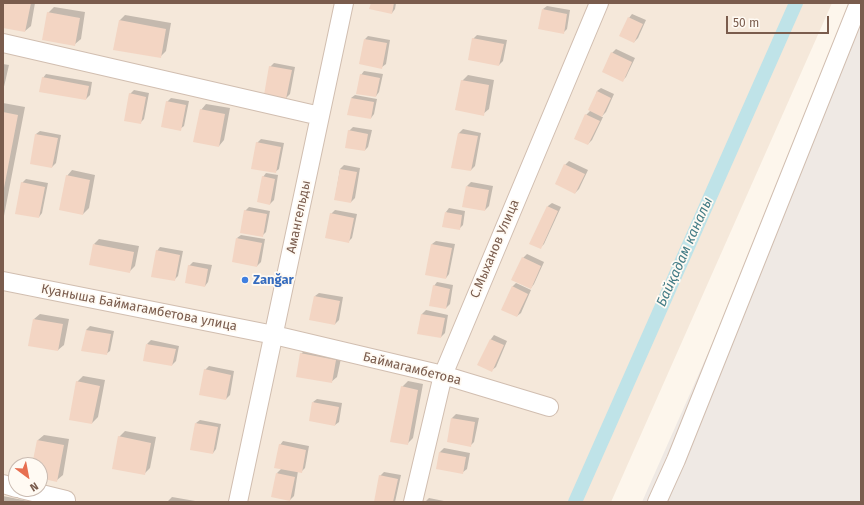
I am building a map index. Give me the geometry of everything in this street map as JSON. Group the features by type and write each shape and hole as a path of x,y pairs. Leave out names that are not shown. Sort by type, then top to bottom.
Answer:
{"street":[{"name":"Амангельды","path":"238,502 344,3"},
{"name":"С.Мыханов Улица","path":"413,502 443,375 599,3"},
{"path":"657,502 676,460 859,3"},
{"path":"3,43 320,116"},
{"name":"Куаныша Баймагамбетова улица","path":"3,281 274,335"},
{"name":"Баймагамбетова","path":"274,335 443,375 549,407"},
{"path":"48,496 66,500"}],"shaded area":[{"path":"3,3 832,3 611,502 3,502"},
{"path":"861,8 861,502 642,502"}],"building":[{"path":"3,3 31,3 25,32 3,28"},
{"path":"371,3 394,3 392,14 369,9"},
{"path":"542,9 567,14 564,34 538,29"},
{"path":"47,12 80,18 75,46 42,40"},
{"path":"628,17 643,24 634,43 619,36"},
{"path":"119,20 166,29 161,58 113,50"},
{"path":"472,38 504,44 499,66 468,60"},
{"path":"364,39 387,43 382,69 359,64"},
{"path":"611,52 632,62 623,82 602,72"},
{"path":"269,66 292,70 286,99 264,95"},
{"path":"360,74 380,78 376,97 356,94"},
{"path":"42,77 89,86 86,100 39,92"},
{"path":"461,80 489,85 484,116 455,110"},
{"path":"597,91 611,98 602,117 588,110"},
{"path":"129,93 146,97 141,124 124,121"},
{"path":"351,98 374,102 371,119 347,115"},
{"path":"166,101 186,105 181,131 161,127"},
{"path":"200,109 225,114 219,147 193,142"},
{"path":"3,112 18,115 4,188 3,188"},
{"path":"585,114 600,121 588,145 574,139"},
{"path":"348,130 368,134 365,151 345,148"},
{"path":"458,133 478,136 471,171 451,168"},
{"path":"35,134 58,138 52,168 30,164"},
{"path":"256,142 281,147 276,173 251,169"},
{"path":"564,164 585,174 575,194 555,184"},
{"path":"340,169 357,172 351,203 334,200"},
{"path":"66,175 90,180 83,215 59,210"},
{"path":"262,176 275,179 270,205 257,202"},
{"path":"21,182 45,187 39,218 15,214"},
{"path":"466,186 489,190 485,211 462,207"},
{"path":"547,206 558,211 541,249 529,244"},
{"path":"244,210 267,214 263,237 240,233"},
{"path":"445,212 462,215 460,230 442,227"},
{"path":"330,213 354,218 349,243 325,238"},
{"path":"236,238 262,243 257,267 232,262"},
{"path":"93,244 134,252 130,273 89,265"},
{"path":"431,244 452,248 446,279 425,275"},
{"path":"156,250 180,255 175,281 151,277"},
{"path":"522,257 541,266 531,289 511,280"},
{"path":"188,265 208,269 205,287 185,283"},
{"path":"433,285 450,289 446,309 429,306"},
{"path":"512,286 528,294 517,317 501,310"},
{"path":"314,296 340,301 335,325 309,320"},
{"path":"421,314 445,318 441,338 417,334"},
{"path":"33,319 63,324 58,351 28,346"},
{"path":"86,330 111,334 107,355 81,351"},
{"path":"490,339 504,345 492,372 477,365"},
{"path":"146,344 176,349 172,366 143,361"},
{"path":"300,353 336,360 332,383 296,377"},
{"path":"204,369 231,375 226,400 199,395"},
{"path":"76,381 100,386 92,424 69,420"},
{"path":"401,386 418,390 408,445 390,442"},
{"path":"312,402 339,407 335,426 309,421"},
{"path":"451,418 475,422 471,447 447,442"},
{"path":"195,423 218,427 213,454 190,450"},
{"path":"118,436 151,443 145,475 112,469"},
{"path":"37,440 64,445 57,482 48,480 48,457 34,457"},
{"path":"279,444 306,450 302,473 274,468"},
{"path":"439,452 466,457 463,474 436,469"},
{"path":"276,473 295,477 290,501 271,497"},
{"path":"379,475 398,479 393,502 374,502"}],"waterway":[{"name":"Байқадам каналы","path":"575,502 796,3"}],"place":[{"name":"Zanğar","path":"245,280"}]}
